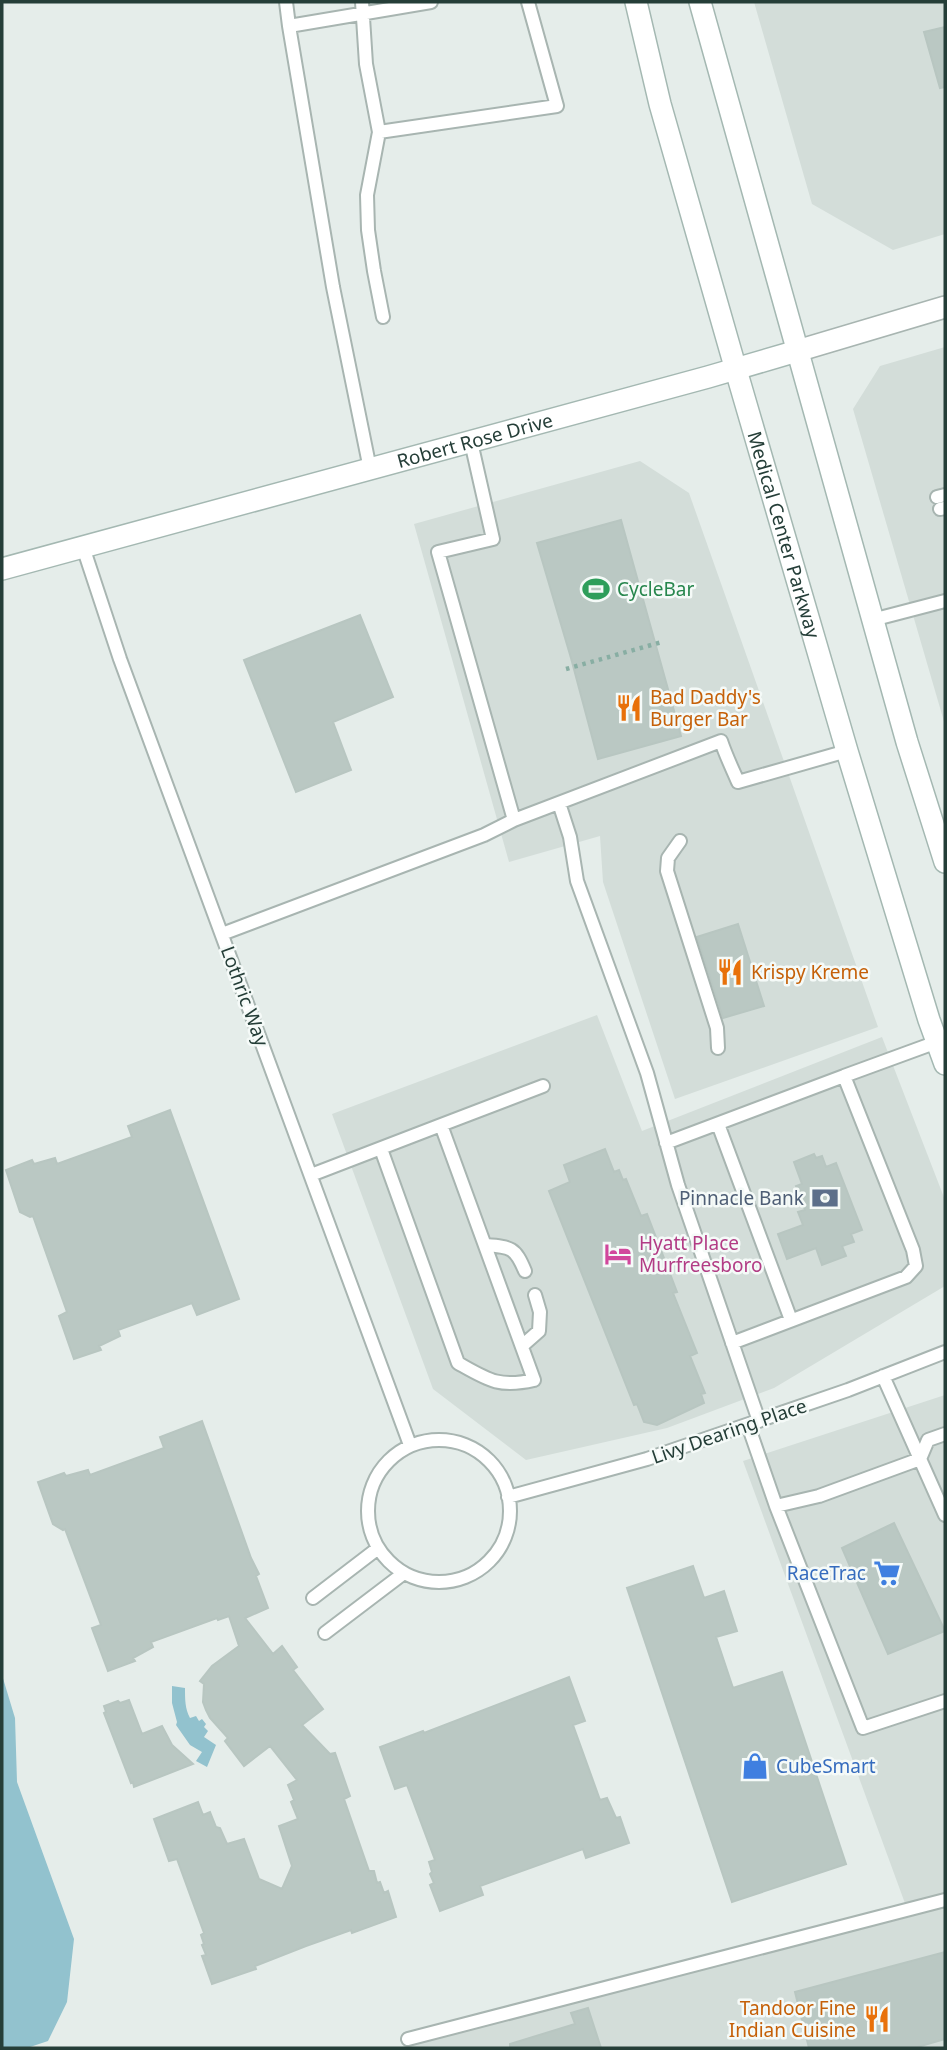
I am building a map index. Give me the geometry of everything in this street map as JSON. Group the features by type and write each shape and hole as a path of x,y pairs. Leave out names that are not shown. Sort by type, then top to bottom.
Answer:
{"main road":[{"name":"Medical Center Parkway","path":"636,2 660,104 736,370 847,751 945,1064"},
{"path":"699,2 872,620 945,862"},
{"name":"Robert Rose Drive","path":"2,569 736,370 945,307"}],"lane":[{"path":"286,2 333,287 370,469"},
{"path":"289,26 363,8 431,2"},
{"path":"379,132 557,106 528,2"},
{"path":"363,8 366,64 379,132 368,195 368,219 383,317"},
{"path":"471,442 493,539 439,552 514,820"},
{"name":"Lothric Way","path":"83,547 120,659 410,1445"},
{"path":"872,620 945,601"},
{"path":"222,934 484,835 514,820 721,741 738,782 847,751"},
{"path":"559,803 570,837 577,881 647,1073 678,1185 732,1343 776,1506 863,1728 945,1701"},
{"path":"680,841 668,858 667,872 717,1028 718,1048"},
{"path":"666,1143 937,1042"},
{"path":"732,1343 906,1277 916,1265 913,1250 844,1076"},
{"path":"311,1175 543,1086"},
{"path":"718,1124 791,1320"},
{"path":"381,1149 458,1363 492,1382 516,1384 534,1380 441,1125"},
{"path":"485,1245 506,1247 518,1254 525,1271"},
{"path":"522,1346 539,1331 540,1312 535,1294"},
{"name":"Livy Dearing Place","path":"508,1497 647,1459 883,1377 945,1352"},
{"path":"883,1377 945,1515"},
{"path":"776,1506 819,1496 920,1459 928,1440 945,1434"},
{"path":"432,1439 455,1440 475,1449 493,1464 505,1483 510,1505 508,1527 500,1548 485,1565 466,1577 442,1583 417,1579 395,1568 377,1549 369,1527 367,1502 375,1478 390,1458 410,1445 432,1439"},
{"path":"313,1598 377,1549"},
{"path":"325,1633 404,1573"},
{"path":"408,2039 945,1900"}],"path":[{"path":"566,669 662,642"}],"shaded area":[{"path":"754,2 945,2 945,234 893,250 812,204"},
{"path":"945,347 945,725 853,409 880,366"},
{"path":"640,461 689,493 878,1027 675,1099 603,882 600,836 509,862 414,524"},
{"path":"597,1015 642,1131 882,1037 945,1200 945,1286 774,1388 667,1428 526,1460 433,1389 332,1114"},
{"path":"945,1395 945,2048 398,2048 910,1917 743,1461"}],"water":[{"path":"2,1675 15,1718 17,1782 74,1939 67,2002 48,2041 27,2048 2,2048"},
{"path":"172,1686 185,1688 186,1707 190,1718 196,1716 199,1721 202,1719 208,1731 204,1737 216,1745 207,1767 196,1761 202,1752 190,1745 176,1725"}],"building":[{"path":"945,27 945,87 940,88 924,32"},
{"path":"621,520 681,736 598,759 537,543"},
{"path":"360,615 393,697 333,722 351,770 296,792 244,660"},
{"name":"Krispy Kreme","path":"738,924 764,1006 723,1018 697,937"},
{"path":"170,1110 239,1299 197,1315 192,1303 118,1330 120,1336 99,1346 101,1350 74,1359 59,1316 67,1312 33,1216 20,1212 6,1170 32,1160 34,1164 55,1158 57,1164 132,1137 128,1126"},
{"name":"Hyatt Place Murfreesboro","path":"605,1149 614,1172 619,1170 623,1180 626,1179 641,1216 647,1214 677,1292 673,1293 697,1353 690,1356 705,1393 701,1394 704,1403 657,1425 644,1422 637,1404 634,1405 549,1191 570,1182 564,1165"},
{"name":"Pinnacle Bank","path":"814,1154 816,1158 822,1156 826,1167 836,1163 862,1230 851,1234 854,1242 842,1246 846,1256 822,1265 816,1248 787,1259 778,1234 803,1225 798,1212 805,1210 796,1186 802,1184 794,1162"},
{"path":"202,1421 259,1574 256,1576 268,1608 245,1618 273,1654 282,1646 297,1667 293,1670 323,1709 302,1725 330,1754 335,1753 350,1796 344,1799 369,1871 374,1871 377,1883 380,1882 384,1893 388,1891 396,1917 306,1946 255,1966 256,1969 212,1984 202,1956 206,1955 201,1935 204,1933 177,1859 169,1861 154,1819 198,1802 203,1815 210,1812 227,1844 244,1839 259,1879 282,1889 292,1866 279,1826 298,1819 288,1785 297,1780 270,1746 244,1766 225,1741 228,1738 206,1710 203,1702 204,1684 200,1681 212,1666 239,1646 229,1616 151,1642 153,1647 133,1658 135,1661 108,1671 92,1628 101,1625 65,1529 53,1524 38,1482 64,1473 66,1476 88,1470 90,1475 164,1448 160,1437"},
{"path":"894,1523 945,1631 888,1654 842,1548"},
{"path":"693,1566 704,1598 724,1591 737,1631 716,1637 733,1688 782,1672 846,1864 732,1902 627,1588"},
{"path":"569,1677 585,1721 573,1725 600,1800 607,1798 616,1818 620,1817 629,1843 586,1858 583,1849 480,1886 483,1895 440,1911 430,1885 434,1883 429,1862 435,1860 407,1785 395,1789 380,1747 423,1731 424,1733"},
{"path":"129,1700 142,1734 162,1726 172,1745 193,1764 134,1787 104,1713 104,1706"},
{"path":"945,1952 945,2039 914,2048 809,2048 795,1992"},
{"path":"588,2008 601,2048 510,2048 510,2044 575,2024 571,2013"}],"place":[{"name":"CycleBar","path":"596,589"},
{"name":"Bad Daddy's Burger Bar","path":"629,708"},
{"name":"Krispy Kreme","path":"730,972"},
{"name":"Pinnacle Bank","path":"825,1198"},
{"name":"Hyatt Place Murfreesboro","path":"618,1254"},
{"name":"RaceTrac","path":"887,1573"},
{"name":"CubeSmart","path":"755,1766"},
{"name":"Tandoor Fine Indian Cuisine","path":"877,2019"}]}
